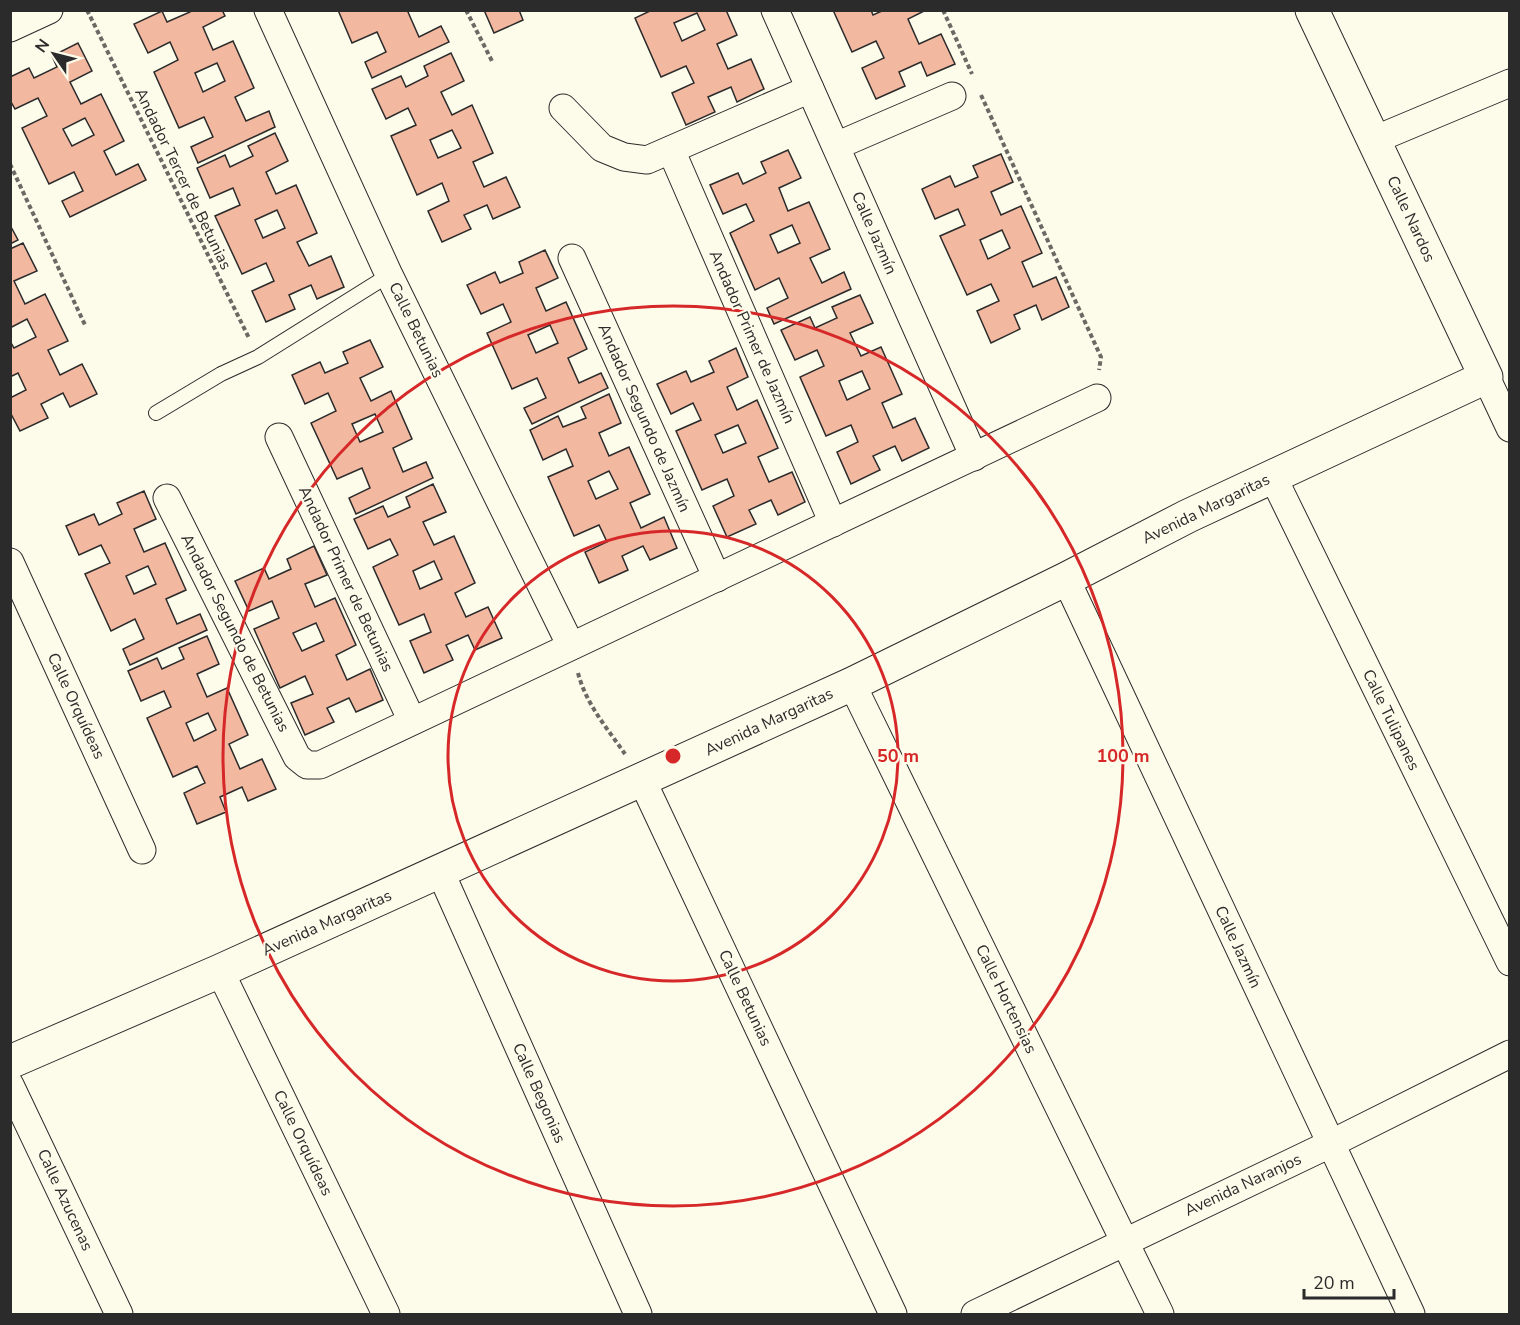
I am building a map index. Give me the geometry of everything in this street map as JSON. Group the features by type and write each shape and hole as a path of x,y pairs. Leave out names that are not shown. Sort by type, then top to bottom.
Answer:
{"street":[{"path":"10,28 49,10"},
{"name":"Calle Betunias","path":"268,10 389,275 571,646"},
{"name":"Calle Jazmín","path":"775,10 974,456"},
{"name":"Calle Nardos","path":"1312,10 1509,428"},
{"path":"1374,140 1509,83"},
{"path":"563,108 602,148 624,157 647,159 810,89"},
{"path":"836,146 952,96"},
{"name":"Andador Primer de Jazmín","path":"670,150 833,523"},
{"name":"Andador Segundo de Jazmín","path":"572,258 717,578"},
{"name":"Avenida Margaritas","path":"10,1062 220,971 852,684 1188,516 1486,377"},
{"path":"412,721 1097,398"},
{"name":"Andador Primer de Betunias","path":"279,437 412,721"},
{"name":"Calle Tulipanes","path":"1273,477 1509,962"},
{"name":"Andador Segundo de Betunias","path":"167,498 297,757 307,765 320,765 412,721"},
{"name":"Calle Orquídeas","path":"10,562 142,850"},
{"name":"Calle Jazmín","path":"1066,579 1411,1314"},
{"name":"Calle Hortensias","path":"852,684 1160,1314"},
{"name":"Calle Betunias","path":"642,780 893,1314"},
{"name":"Calle Begonias","path":"440,872 638,1314"},
{"name":"Calle Orquídeas","path":"220,971 386,1314"},
{"name":"Avenida Naranjos","path":"975,1314 1330,1144 1509,1054"},
{"name":"Calle Azucenas","path":"10,1085 119,1314"}],"lane":[{"path":"156,413 221,374 258,357 389,275"}],"path":[{"name":"Andador Tercer de Betunias","path":"87,10 258,357"},
{"path":"466,10 493,63"},
{"path":"943,10 973,75"},
{"path":"978,86 1101,357 1097,398"},
{"path":"10,164 85,325"},
{"path":"582,690 642,780"}],"building":[{"path":"190,10 222,10 225,16 203,27 213,50 233,41 254,88 235,97 246,121 269,111 275,127 198,163 191,147 213,137 204,117 179,128 154,72 178,60 170,42 148,53 134,24 162,11 167,22","holes":["217,63 225,81 203,92 195,73"]},
{"path":"338,10 411,10 408,12 419,37 441,26 449,42 372,78 365,62 386,52 377,32 352,43"},
{"path":"484,10 519,10 523,20 494,33"},
{"path":"652,10 726,10 737,35 717,44 728,69 751,59 764,89 737,102 731,87 708,97 715,112 686,125 672,93 694,83 686,66 661,77 635,18","holes":["697,13 705,30 682,41 674,23"]},
{"path":"833,10 871,10 873,15 884,10 926,10 908,19 919,44 941,34 955,64 927,76 921,62 899,72 905,86 876,99 862,68 884,58 876,41 852,52"},
{"path":"78,43 92,71 70,82 81,104 101,94 124,141 104,151 116,175 138,164 146,180 70,217 62,201 83,191 74,172 49,184 22,128 47,116 38,98 15,109 10,100 10,77 29,68 34,78 57,67 52,56","holes":["85,118 94,135 72,146 63,129"]},
{"path":"451,53 464,81 441,92 452,115 472,105 493,153 473,162 484,187 506,177 520,207 493,219 487,205 464,215 471,229 442,242 428,211 449,201 442,183 417,195 391,136 416,125 408,108 386,119 372,89 401,76 406,87 428,76 424,66","holes":["452,130 461,148 438,158 430,140"]},
{"path":"275,133 288,161 266,172 276,194 296,185 317,233 297,242 309,266 331,256 344,287 317,299 311,285 289,295 295,309 266,322 252,291 274,281 266,263 242,274 215,216 240,205 233,188 210,198 197,168 225,155 230,167 253,156 248,146","holes":["277,210 285,228 263,238 255,220"]},
{"path":"788,150 801,178 779,188 788,211 809,202 830,249 810,258 822,283 844,272 851,289 774,324 767,308 788,298 779,278 755,290 730,233 754,221 746,204 723,214 710,185 738,173 743,184 766,173 761,162","holes":["792,225 800,243 778,253 770,235"]},
{"path":"1001,154 1013,182 991,192 1001,215 1021,206 1042,253 1022,262 1033,287 1056,277 1069,307 1042,320 1036,305 1014,315 1020,329 991,343 977,311 999,301 991,284 967,295 940,236 965,225 958,209 935,219 922,189 950,176 955,187 978,177 973,166","holes":["1002,230 1010,248 988,259 980,240"]},
{"path":"10,225 18,240 10,244"},
{"path":"23,243 37,271 14,281 25,304 45,294 68,341 48,350 60,375 82,364 97,394 70,407 63,393 41,404 48,418 20,431 10,412 10,398 26,390 18,373 10,377 10,341 14,348 36,337 27,319 10,328 10,249"},
{"path":"545,250 558,278 536,288 546,311 566,302 587,349 568,358 579,383 601,373 608,388 532,424 524,408 546,398 537,378 512,389 487,333 511,322 503,304 481,314 467,285 495,272 500,283 523,273 519,262","holes":["550,325 558,343 536,353 528,335"]},
{"path":"860,295 873,323 850,333 861,356 881,347 902,394 882,403 893,428 915,418 929,448 902,461 895,446 873,456 880,470 851,484 837,452 858,442 851,425 826,436 800,377 824,366 817,350 795,360 781,330 810,317 815,328 837,318 832,307","holes":["862,371 870,389 847,400 839,381"]},
{"path":"370,340 383,367 360,378 371,401 391,391 412,439 393,448 403,472 426,462 433,478 356,514 349,498 370,488 362,468 337,479 311,423 336,411 328,393 305,404 292,375 320,362 325,373 348,363 343,352","holes":["375,414 383,432 360,442 352,424"]},
{"path":"736,348 748,377 727,387 737,410 757,400 778,448 758,457 769,482 792,472 805,502 778,515 771,500 749,510 756,524 727,537 713,506 734,496 727,479 702,490 676,431 701,420 693,403 671,414 657,384 686,371 691,382 714,372 709,361","holes":["738,425 746,443 723,453 715,435"]},
{"path":"609,394 621,423 599,433 609,456 629,447 650,494 630,503 641,528 664,517 677,548 650,560 643,546 622,556 628,570 599,583 585,552 607,542 599,525 574,536 548,477 573,466 566,449 543,460 530,430 558,416 563,427 586,418 581,407","holes":["609,471 618,489 596,499 588,481"]},
{"path":"433,484 446,512 423,522 434,545 454,536 475,583 455,593 466,617 488,607 502,638 475,650 468,635 446,645 453,660 424,673 410,641 431,632 424,614 399,625 373,567 398,555 390,539 368,549 354,519 383,506 388,517 410,507 406,497","holes":["434,561 442,579 420,589 413,571"]},
{"path":"144,491 156,519 134,529 144,552 165,543 186,590 166,599 177,624 200,614 207,630 130,665 123,649 144,639 135,619 111,631 85,574 110,563 101,545 79,555 66,526 94,514 99,525 122,514 117,503","holes":["148,566 156,584 134,594 126,576"]},
{"path":"314,546 327,575 305,584 315,607 335,598 356,645 336,655 347,680 370,669 383,700 356,712 349,698 327,708 334,722 305,735 291,703 313,694 305,676 280,688 254,629 279,618 272,601 249,611 235,581 264,568 269,579 291,569 287,559","holes":["316,623 324,641 302,651 293,633"]},
{"path":"207,636 219,664 197,674 207,697 227,688 248,735 229,744 240,769 262,759 276,789 248,801 242,787 220,797 226,812 197,824 184,793 205,783 197,766 173,777 147,718 171,707 164,691 141,701 128,671 157,658 162,669 184,659 179,648","holes":["208,713 216,730 194,741 186,723"]}]}
